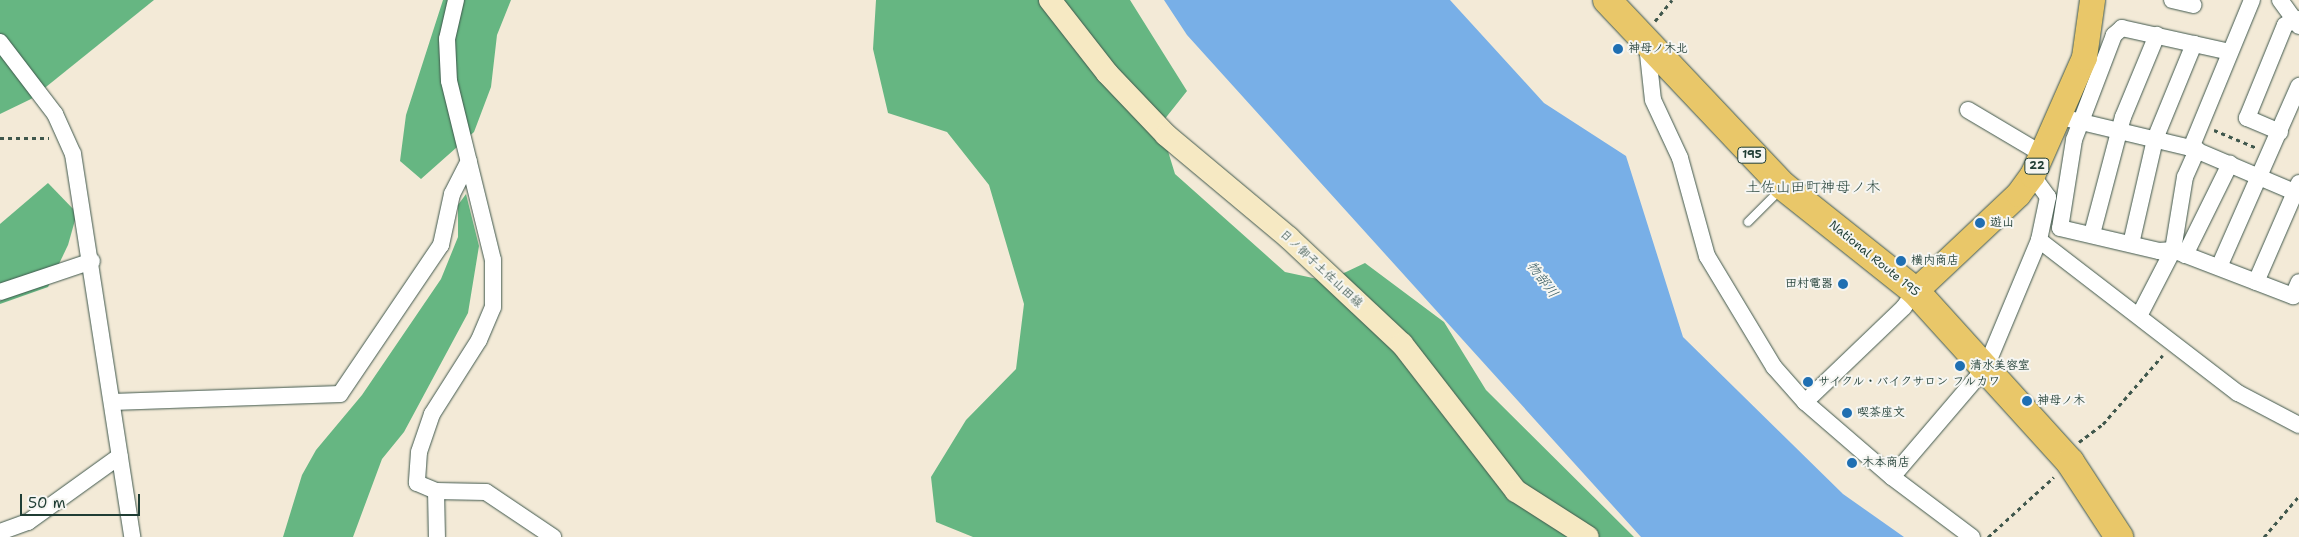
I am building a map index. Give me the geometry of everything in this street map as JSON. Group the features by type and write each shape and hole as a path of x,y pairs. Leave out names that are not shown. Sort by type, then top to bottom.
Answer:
{"highway":[{"name":"National Route 195","path":"1607,0 1647,46 1783,186 1915,291 1986,367 2066,459 2120,537"}],"main road":[{"name":"日ノ御子土佐山田線","path":"1050,0 1107,73 1166,135 1289,238 1402,344 1516,491 1588,537"},
{"name":"22","path":"1915,291 2018,194 2070,120 2084,57 2092,0"}],"street":[{"path":"456,0 448,39 449,81 493,260 493,307 479,340 432,414 419,452 417,483 436,491 486,492 553,537"},
{"path":"2172,0 2192,8"},
{"path":"2179,252 2186,177 2194,149 2201,125 2252,0"},
{"path":"2280,0 2298,23 2285,25 2247,118 2280,132"},
{"path":"2230,52 2122,28 2114,35 2070,120 2060,228 2131,244 2179,252 2293,296 2299,282"},
{"path":"2092,234 2119,131 2156,36"},
{"path":"0,42 29,77 64,134 73,154 92,261 132,537"},
{"path":"2131,244 2155,139 2194,44"},
{"path":"1647,46 1653,100 1680,158 1707,256 1774,367 1805,402 1892,478 1972,537"},
{"path":"2219,267 2261,178 2299,86"},
{"path":"1892,478 1986,367 2039,240 2048,197 2037,165 1968,110"},
{"path":"2070,120 2194,149 2261,178 2298,190 2256,282"},
{"path":"113,402 340,394 441,245 452,194 469,161"},
{"path":"2139,316 2230,164"},
{"path":"2039,240 2238,393 2299,425"},
{"path":"0,292 92,261"},
{"path":"1805,402 1904,307 1915,291"},
{"path":"0,532 28,522 120,456"},
{"path":"436,491 437,537"}],"lane":[{"path":"1748,222 1783,186"}],"path":[{"path":"2201,125 2271,154"},
{"path":"0,138 31,141 64,134"},
{"path":"1988,537 2103,424 2173,343"},
{"path":"2264,537 2299,496"}],"green space":[{"path":"0,0 154,0 31,99 0,114"},
{"path":"443,0 511,0 497,35 491,87 474,132 421,179 400,161 406,115"},
{"path":"876,0 1130,0 1187,91 1160,125 1175,174 1285,272 1327,281 1365,263 1444,322 1486,390 1634,537 973,537 936,522 931,477 966,420 1016,369 1024,304 989,185 947,132 888,113 873,49"},
{"path":"48,183 77,213 68,245 48,287 0,304 0,224"},
{"path":"466,194 479,246 468,313 404,432 382,459 353,537 283,537 302,475 316,450 362,395 441,279 458,237 458,205"}],"water":[{"name":"物部川","path":"1164,0 1450,0 1544,103 1626,156 1683,337 1843,494 1904,537 1641,537 1187,35"}],"place":[{"name":"神母ノ木北","path":"1618,49"},
{"name":"遊山","path":"1980,223"},
{"name":"横内商店","path":"1901,261"},
{"name":"田村電器","path":"1843,284"},
{"name":"清水美容室","path":"1960,366"},
{"name":"サイクル・バイクサロン フルカワ","path":"1808,382"},
{"name":"神母ノ木","path":"2027,401"},
{"name":"喫茶座文","path":"1847,413"},
{"name":"木本商店","path":"1852,463"}],"district":[{"name":"土佐山田町神母ノ木","path":"1813,188"}]}
